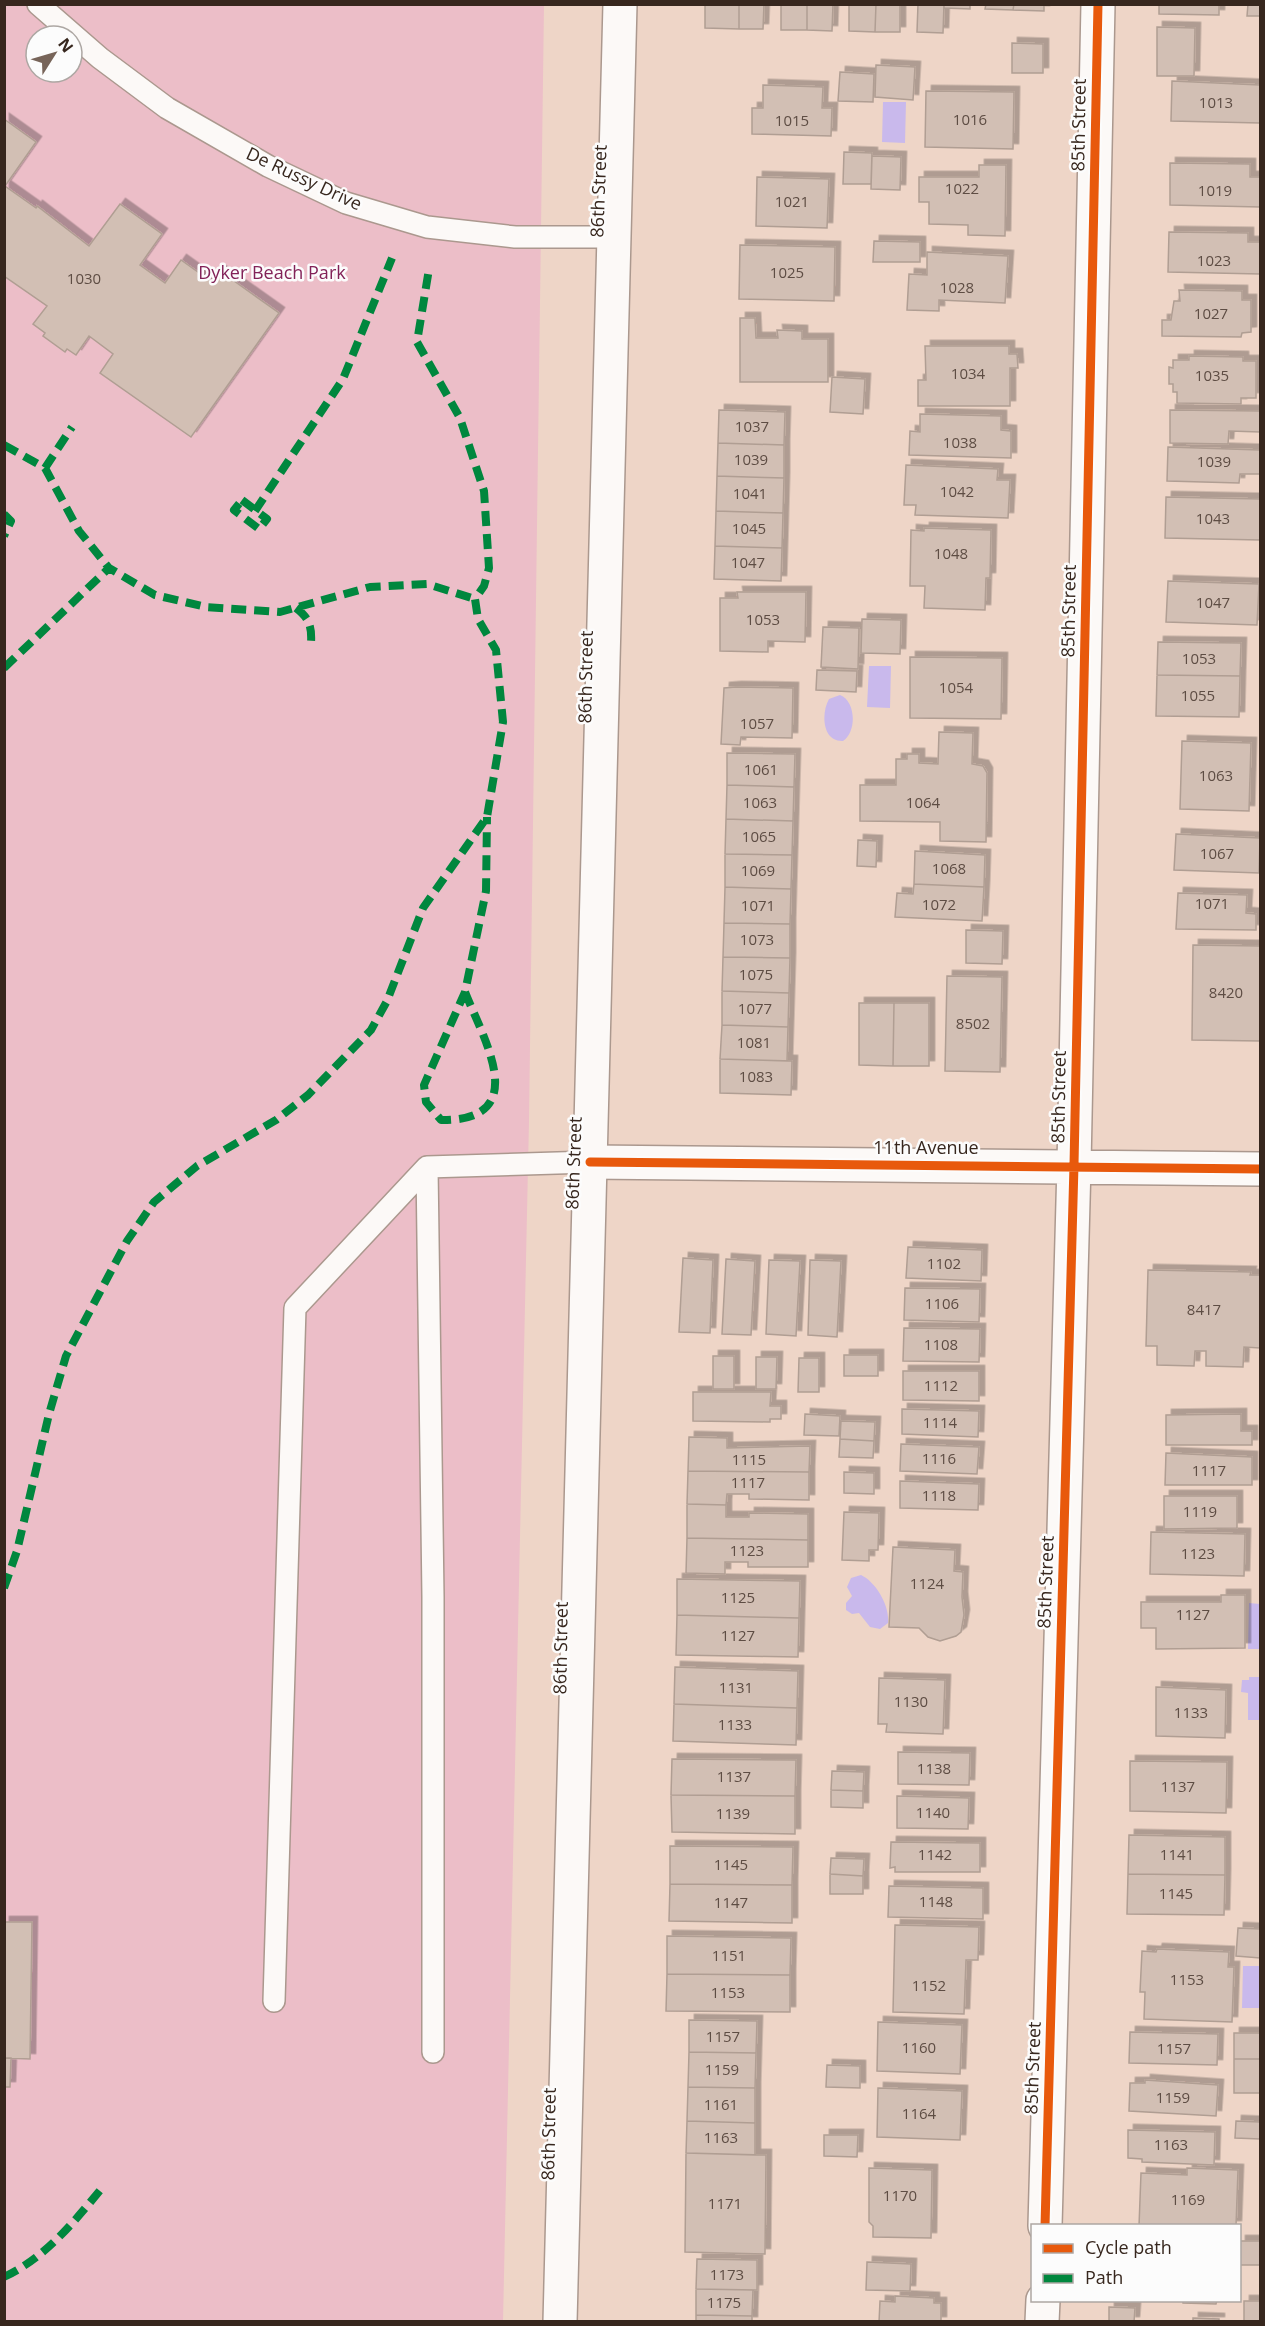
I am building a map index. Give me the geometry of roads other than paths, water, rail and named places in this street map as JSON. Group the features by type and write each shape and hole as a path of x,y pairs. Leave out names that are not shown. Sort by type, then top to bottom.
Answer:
{"street":[{"name":"86th Street","path":"560,2322 620,4"},
{"name":"85th Street","path":"1045,2224 1074,1165 1098,4"},
{"name":"11th Avenue","path":"591,1162 1074,1165 1260,1169"},
{"path":"1042,2322 1043,2302"}],"lane":[{"name":"De Russy Drive","path":"38,4 100,58 167,108 268,166 346,203 427,226 514,237 614,237"},
{"path":"274,2001 295,1308 427,1167 591,1162"},
{"path":"427,1167 433,1597 433,2052"}],"park label":[{"name":"Dyker Beach Park","path":"272,273"}]}
